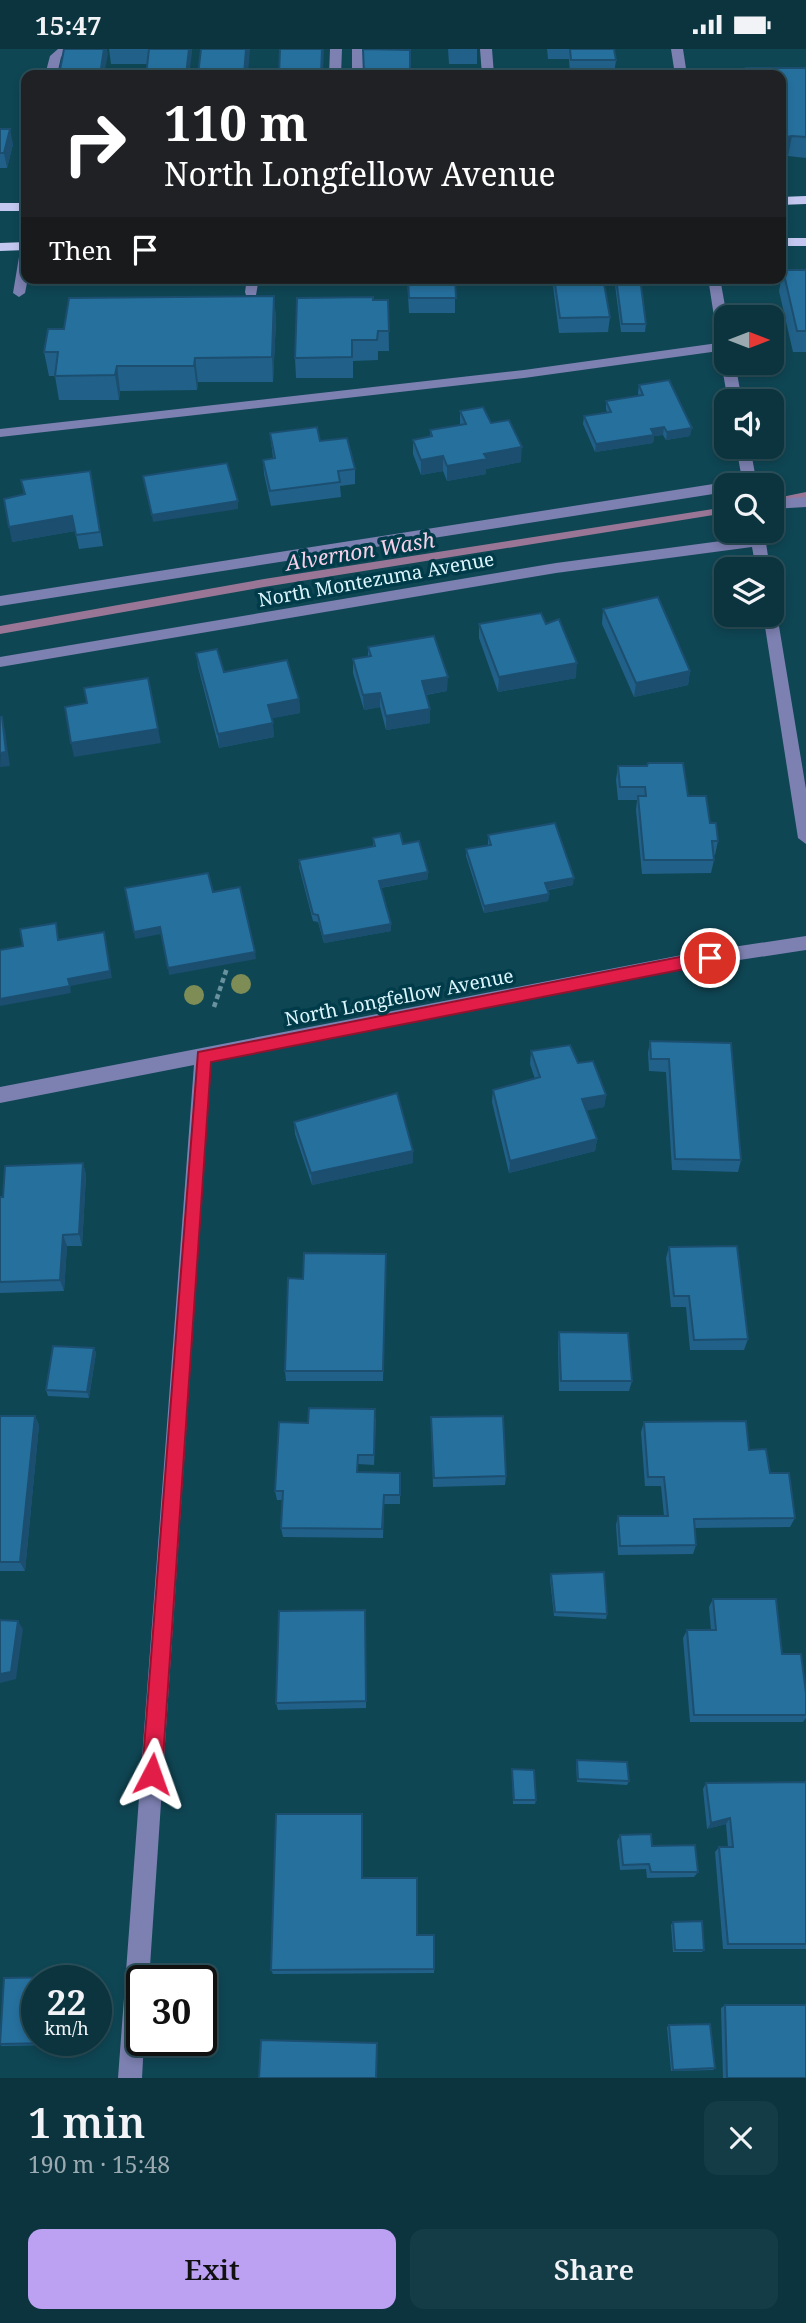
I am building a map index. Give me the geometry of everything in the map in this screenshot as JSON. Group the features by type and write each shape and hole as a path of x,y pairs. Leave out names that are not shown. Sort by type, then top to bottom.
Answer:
{"main road":[{"path":"786,201 806,200"},
{"path":"0,207 21,207"},
{"path":"786,242 806,242"},
{"path":"0,247 21,248"}],"street":[{"path":"52,70 56,56 65,49"},
{"path":"335,49 335,70"},
{"path":"358,49 358,70"},
{"path":"486,49 488,70"},
{"path":"677,49 680,70"},
{"path":"19,293 21,280"},
{"path":"715,284 718,305"},
{"path":"0,433 714,350"},
{"name":"North Montezuma Avenue","path":"0,601 714,489"},
{"path":"784,503 806,502"},
{"name":"North Montezuma Avenue","path":"0,662 714,542"},
{"path":"772,627 806,838"},
{"name":"North Longfellow Avenue","path":"0,1095 687,961 806,943"},
{"path":"130,2078 203,1057"}],"path":[{"path":"214,1007 227,968"}],"building":[{"path":"64,49 104,49 101,70 60,70"},
{"path":"149,49 189,49 187,70 147,70"},
{"path":"201,49 246,49 244,70 199,70"},
{"path":"280,49 322,49 321,70 279,70"},
{"path":"363,49 410,50 410,70 364,70"},
{"path":"570,49 614,49 616,60 571,60"},
{"path":"806,68 806,137 786,137 786,70 747,70"},
{"path":"0,129 10,129 4,153 0,153"},
{"path":"786,270 806,270 806,331 797,331 786,283"},
{"path":"408,284 455,284 456,298 409,298"},
{"path":"555,284 604,284 610,317 560,318"},
{"path":"617,284 641,284 646,324 622,324"},
{"path":"274,296 272,357 195,358 194,366 117,366 115,375 55,376 58,352 44,352 48,329 64,329 69,298"},
{"path":"373,297 373,300 388,300 389,331 378,331 377,340 352,340 352,357 295,358 297,298"},
{"path":"669,380 692,428 667,432 664,427 651,429 654,435 596,444 584,416 611,412 606,401 643,395 639,385"},
{"path":"483,407 491,423 509,420 522,447 484,454 487,459 447,466 443,456 421,460 413,440 432,436 430,430 466,424 460,411"},
{"path":"317,427 320,441 347,438 355,469 338,471 340,482 270,491 263,460 275,458 270,433"},
{"path":"227,463 238,501 152,515 143,476"},
{"path":"90,471 100,532 76,535 72,516 9,527 4,499 25,494 21,480"},
{"path":"658,597 690,671 636,683 603,609"},
{"path":"541,613 546,624 559,619 577,663 499,677 479,624"},
{"path":"434,636 448,677 422,681 430,709 386,716 380,693 363,695 353,659 371,656 368,647"},
{"path":"217,649 224,672 287,660 299,699 268,705 273,723 218,734 196,653"},
{"path":"148,678 158,729 71,743 65,707 87,703 84,688"},
{"path":"0,717 6,752 0,753"},
{"path":"648,763 683,763 688,796 706,796 710,823 716,823 718,841 712,841 714,860 644,860 638,796 646,796 645,787 620,787 618,766 647,766"},
{"path":"555,823 574,878 545,883 549,894 484,906 466,849 491,845 488,835"},
{"path":"400,833 403,844 419,841 428,872 379,881 391,924 323,936 318,915 313,914 299,860 375,846 373,838"},
{"path":"208,873 213,892 240,887 255,952 168,968 160,927 134,932 125,888"},
{"path":"56,923 58,940 104,932 110,971 68,979 70,986 0,999 0,950 23,946 20,929"},
{"path":"650,1041 731,1043 741,1160 675,1159 669,1059 651,1059"},
{"path":"570,1045 578,1063 593,1061 606,1095 582,1099 597,1139 510,1161 493,1090 540,1077 531,1051"},
{"path":"397,1093 413,1151 311,1173 294,1122"},
{"path":"83,1163 79,1234 63,1235 60,1280 0,1282 0,1197 3,1197 5,1166"},
{"path":"737,1246 748,1339 694,1340 689,1296 674,1296 669,1247"},
{"path":"304,1253 386,1254 383,1371 285,1371 288,1278 303,1279"},
{"path":"559,1332 628,1333 632,1381 561,1381"},
{"path":"53,1346 94,1348 87,1392 46,1390"},
{"path":"309,1408 375,1409 374,1455 358,1455 357,1472 400,1473 400,1495 384,1495 382,1529 281,1528 283,1491 275,1491 279,1422 308,1423"},
{"path":"0,1416 35,1416 20,1562 0,1562"},
{"path":"503,1416 506,1476 434,1478 431,1417"},
{"path":"746,1421 749,1450 766,1449 770,1473 789,1473 795,1518 694,1519 696,1545 620,1546 618,1516 668,1516 664,1477 648,1477 644,1422"},
{"path":"604,1572 607,1614 555,1612 551,1574"},
{"path":"713,1599 776,1599 782,1654 801,1654 806,1715 694,1715 687,1630 716,1630"},
{"path":"365,1610 366,1701 276,1703 279,1611"},
{"path":"0,1620 18,1621 11,1672 0,1674"},
{"path":"577,1760 627,1762 629,1781 578,1779"},
{"path":"512,1769 534,1770 536,1800 514,1800"},
{"path":"806,1782 806,1944 728,1944 719,1847 733,1847 730,1818 711,1823 706,1783"},
{"path":"276,1814 362,1814 362,1878 417,1878 417,1935 434,1935 434,1969 271,1970"},
{"path":"651,1834 652,1846 695,1845 698,1872 651,1872 649,1864 623,1865 620,1835"},
{"path":"702,1921 704,1950 675,1950 673,1922"},
{"path":"4,1978 21,1978 21,2044 0,2044"},
{"path":"725,2005 806,2005 806,2078 727,2078"},
{"path":"710,2024 715,2068 673,2070 669,2025"},
{"path":"261,2040 377,2043 376,2078 259,2078"}],"waterway":[{"name":"Alvernon Wash","path":"784,500 806,495"},
{"name":"Alvernon Wash","path":"0,630 264,583 714,512"}],"route":[{"path":"152,1774 203,1057 710,958"}]}
